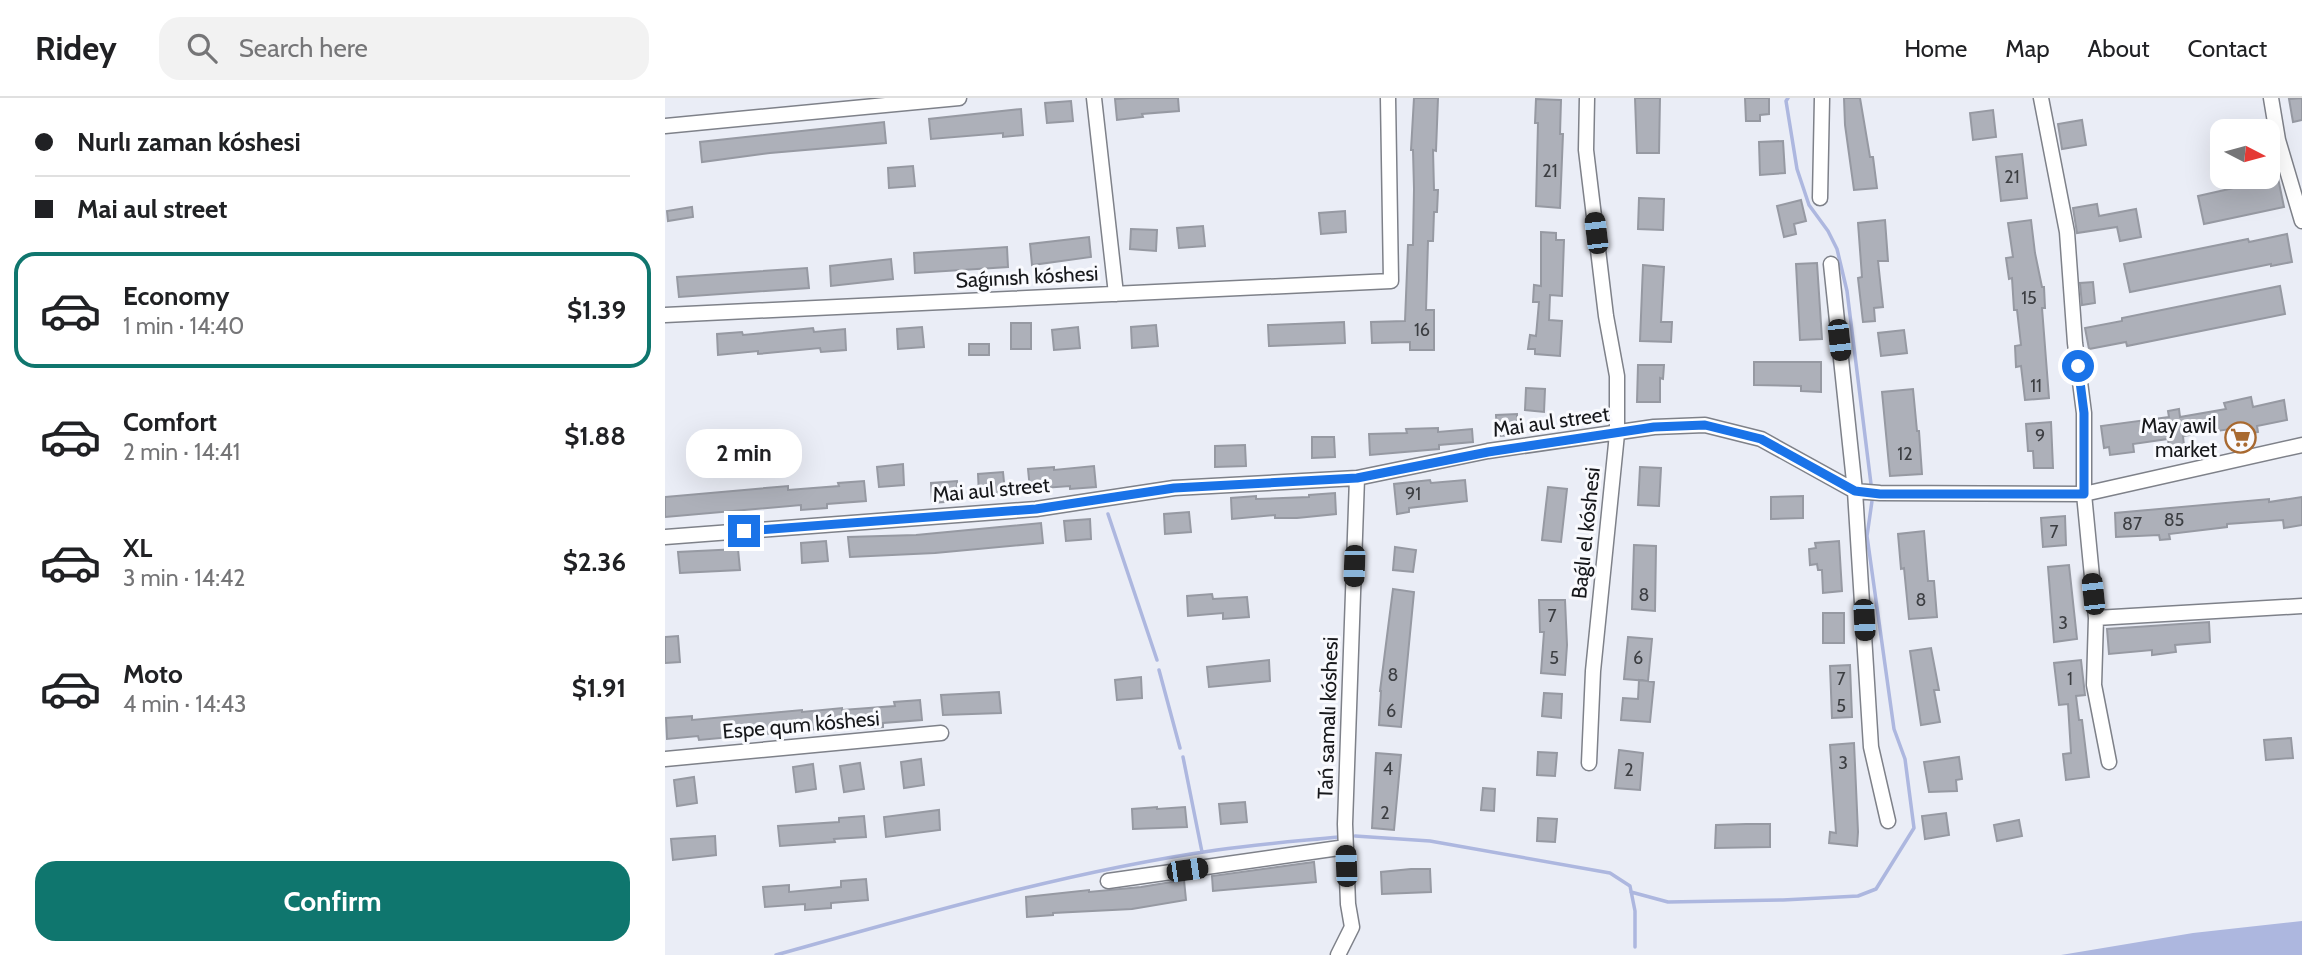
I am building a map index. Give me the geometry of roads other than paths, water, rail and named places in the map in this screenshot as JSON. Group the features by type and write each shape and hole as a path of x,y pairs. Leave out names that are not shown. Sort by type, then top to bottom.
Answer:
{"street":[{"path":"665,126 958,98"},
{"path":"1094,98 1116,294"},
{"name":"Saǵınısh kóshesi","path":"665,315 1391,281 1388,98"},
{"name":"Baǵlı el kóshesi","path":"1587,98 1586,150 1606,316 1617,376 1617,434 1593,671 1589,763"},
{"path":"1820,198 1822,98"},
{"path":"2041,98 2067,232 2075,343 2084,413 2084,494 2096,618 2094,685 2109,762"},
{"path":"2271,98 2278,140 2302,221"},
{"path":"1831,264 1855,491 1871,747 1888,821"},
{"name":"Mai aul street","path":"665,537 1036,509 1174,488 1357,478 1488,452 1654,427 1705,425 1761,439 1855,491 1880,494 2084,494 2302,445"},
{"name":"Tań samalı kóshesi","path":"1338,955 1352,927 1348,904 1346,847 1357,478"},
{"path":"2096,618 2302,606"},
{"name":"Espe qum kóshesi","path":"665,758 941,733"},
{"path":"1108,881 1346,847"}],"water":[{"path":"2302,921 2302,955 2061,955 2193,933"}],"waterway":[{"path":"1788,98 1786,101 1797,169 1809,205 1837,249 1847,291 1871,484"},
{"path":"1631,892 1668,902 1858,896 1876,889 1914,828 1905,759 1894,729 1867,536 1872,501"},
{"path":"1108,514 1157,660"},
{"path":"1159,670 1180,748"},
{"path":"1183,757 1202,852"},
{"path":"1355,836 1430,841 1610,873 1630,886 1635,911 1635,947"},
{"path":"776,955 995,895 1106,870 1217,850 1339,837"}],"place":[{"name":"May awil market","path":"2240,438"}]}
